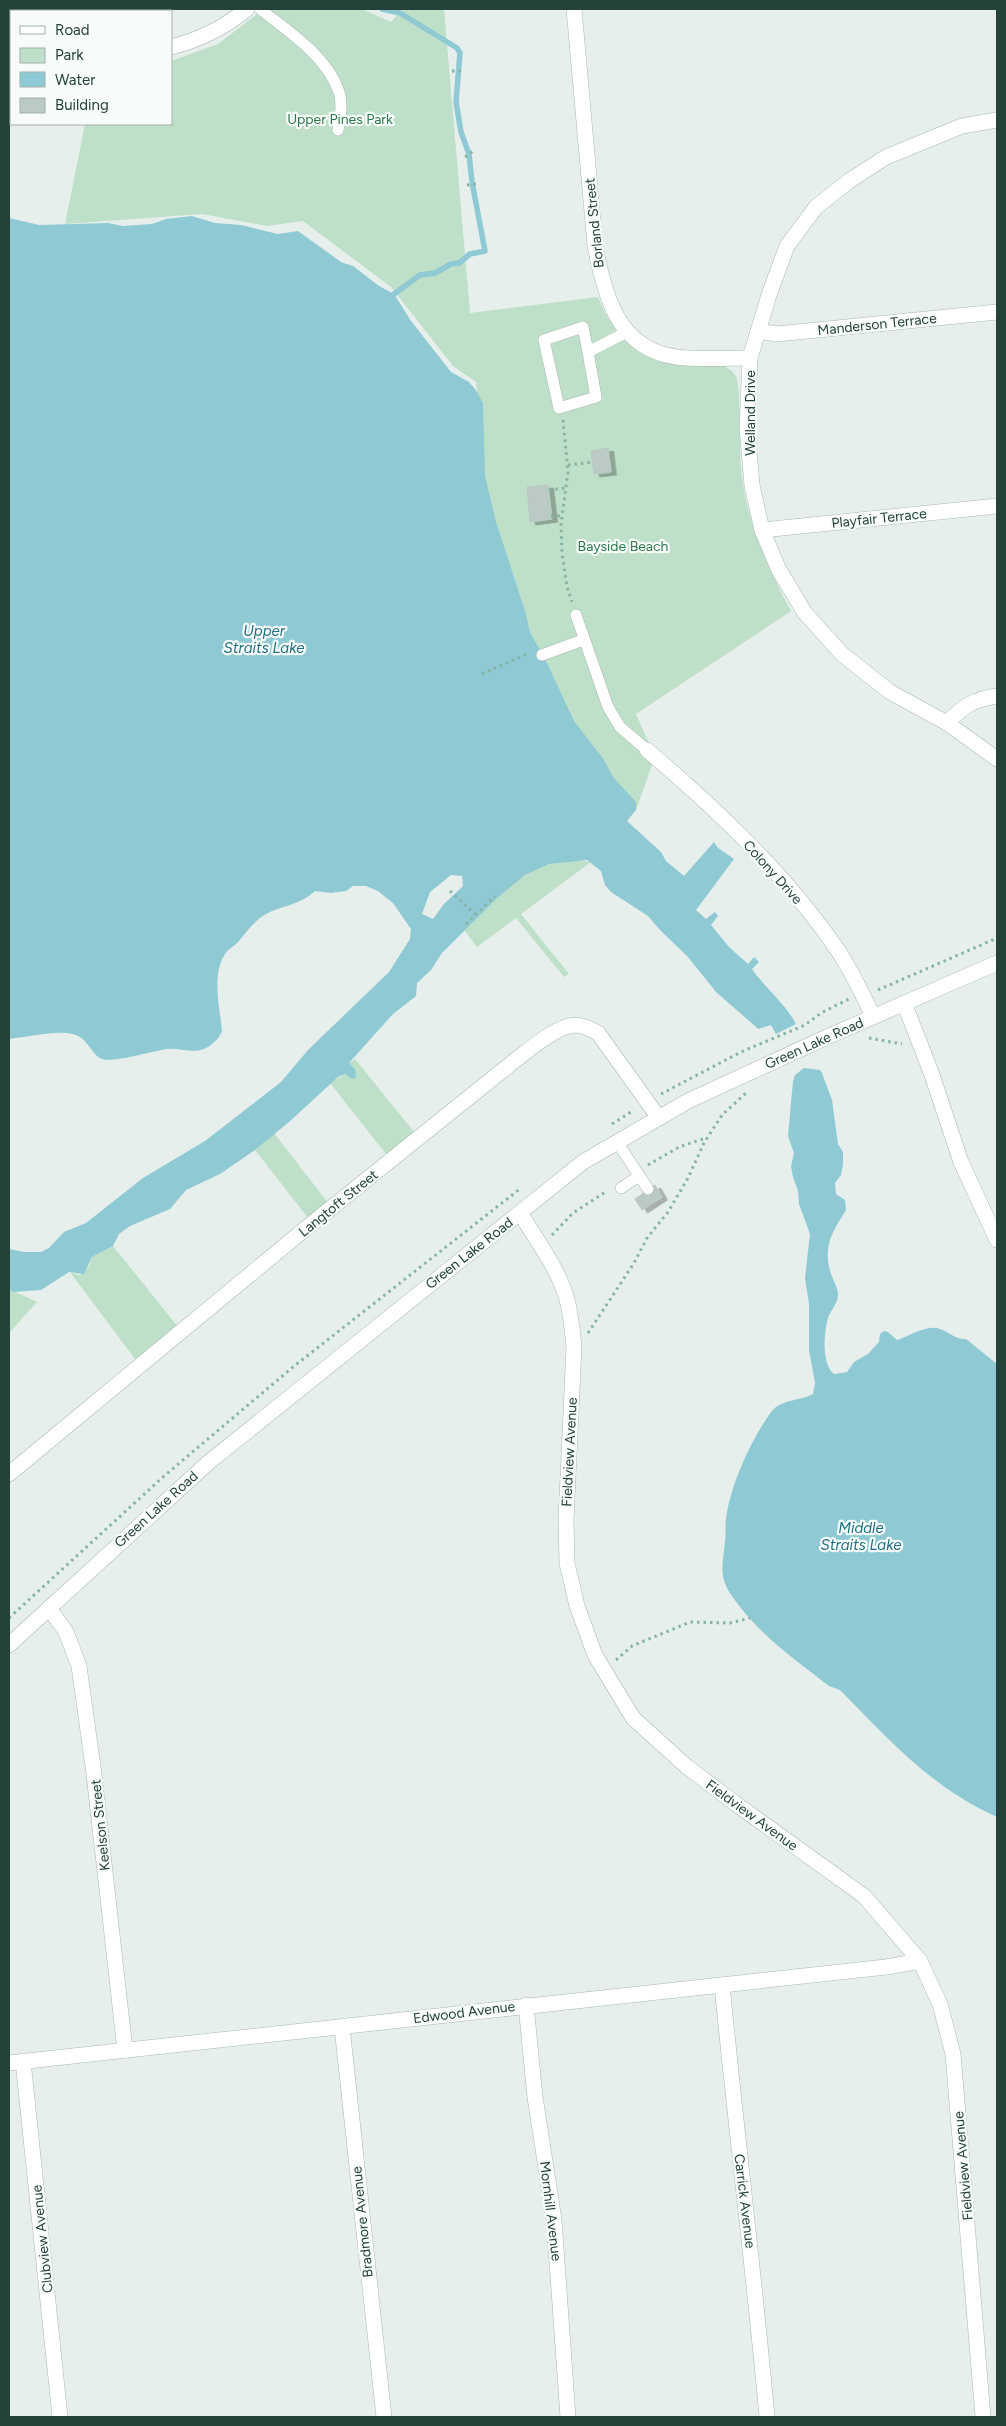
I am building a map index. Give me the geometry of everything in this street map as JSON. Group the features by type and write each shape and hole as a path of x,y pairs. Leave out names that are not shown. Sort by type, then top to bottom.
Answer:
{"street":[{"path":"172,47 197,40 236,18 246,9"},
{"name":"Borland Street","path":"574,9 595,245 600,277 611,307 632,339 653,351 675,357 750,358"},
{"name":"Welland Drive","path":"997,120 962,126 886,157 849,181 816,207 787,246 758,331 750,358 747,427 752,485 762,530 779,570 805,613 842,654 890,692 947,723 997,759"},
{"name":"Manderson Terrace","path":"758,331 777,334 997,312"},
{"name":"Playfair Terrace","path":"762,530 997,506"},
{"path":"947,723 962,707 987,697 997,696"},
{"name":"Colony Drive","path":"647,750 698,794 736,832 812,916 840,954 873,1016"},
{"name":"Green Lake Road","path":"9,1645 209,1462 583,1162 659,1118 744,1074 997,963"},
{"path":"904,1003 961,1162 997,1240"},
{"name":"Langtoft Street","path":"9,1474 305,1229 514,1062 539,1043 565,1027 584,1026 598,1033 659,1118"},
{"name":"Fieldview Avenue","path":"520,1213 550,1261 566,1294 572,1323 574,1347 566,1520 567,1563 577,1606 595,1655 633,1718 686,1766 864,1896 920,1960 940,2004 953,2054 983,2417"},
{"name":"Keelson Street","path":"49,1608 66,1632 79,1666 94,1774 126,2050"},
{"name":"Edwood Avenue","path":"16,2062 526,2005 886,1968 920,1960"},
{"name":"Carrick Avenue","path":"722,1985 737,2145 755,2285 766,2417"},
{"name":"Mornhill Avenue","path":"526,2005 535,2097 554,2220 568,2417"},
{"name":"Bradmore Avenue","path":"342,2027 384,2417"},
{"name":"Clubview Avenue","path":"16,2062 60,2417"}],"lane":[{"path":"260,9 295,37 326,68 339,92 341,113 338,130"},
{"path":"583,327 588,352 596,397 558,408 544,340 583,327"},
{"path":"588,352 627,332"},
{"path":"576,615 583,640 608,707 620,727 647,750"},
{"path":"537,654 583,640"},
{"path":"617,1142 648,1188"},
{"path":"621,1188 639,1176"}],"path":[{"path":"452,71 464,71"},
{"path":"464,157 473,151"},
{"path":"467,185 477,184"},
{"path":"562,407 568,465 562,516 562,554 564,575 576,615"},
{"path":"568,465 593,462"},
{"path":"549,490 566,488"},
{"path":"552,516 562,516"},
{"path":"482,674 537,654"},
{"path":"450,891 475,915"},
{"path":"466,924 495,896"},
{"path":"770,1040 805,1025 821,1013 862,994 876,990 997,938"},
{"path":"865,1038 891,1040 922,1050"},
{"path":"574,1347 592,1330 647,1238 668,1212 688,1178 704,1143 722,1115 752,1090"},
{"path":"603,1668 635,1644 652,1639 681,1625 704,1621 730,1623 750,1618"}],"green space":[{"path":"264,9 362,9 391,22 403,9 444,9 470,313 598,297 609,319 623,339 642,354 666,362 724,366 732,371 737,378 741,466 745,495 760,546 791,611 636,714 655,757 636,810 562,705 493,585 476,382 453,366 391,287 303,221 267,226 202,214 65,224 85,125 172,125 172,61 218,44"},
{"path":"577,860 591,862 521,914 569,974 564,977 516,918 477,947 464,930 502,893 534,870 554,863"},
{"path":"355,1059 414,1132 386,1154 330,1083 345,1074 349,1063"},
{"path":"274,1133 328,1203 308,1218 255,1150"},
{"path":"113,1246 179,1328 138,1363 70,1272 79,1275 89,1267 92,1257"},
{"path":"9,1289 37,1302 9,1333"}],"water":[{"name":"Upper Straits Lake","path":"192,216 215,223 241,225 278,234 298,231 341,262 353,266 379,286 394,294 411,321 451,372 469,382 475,389 483,403 485,476 496,522 530,632 547,663 574,721 604,760 613,777 636,802 636,810 627,821 661,852 666,861 684,876 714,842 718,848 734,859 696,910 706,919 715,912 718,916 711,925 729,947 748,964 754,957 759,962 752,969 792,1016 796,1024 776,1034 771,1025 758,1029 716,992 688,957 648,916 611,892 605,885 601,871 587,860 549,864 525,875 497,898 442,953 431,970 417,983 416,996 393,1014 349,1063 355,1069 356,1078 352,1079 345,1074 338,1077 255,1150 220,1174 186,1190 170,1209 130,1226 119,1234 113,1246 92,1257 84,1274 69,1272 41,1290 13,1292 9,1288 9,1249 24,1252 41,1252 49,1248 64,1232 86,1223 143,1178 205,1141 281,1082 308,1050 389,972 410,939 411,929 393,903 378,891 366,886 353,886 346,891 331,893 315,891 297,902 266,914 251,926 225,954 218,972 217,982 222,1031 215,1042 204,1049 194,1051 166,1049 107,1060 94,1053 84,1040 74,1034 52,1033 9,1039 9,218 39,225 108,223 123,226 152,224 166,219","holes":["451,875 462,876 463,886 444,904 433,919 422,914 430,892"]},
{"name":"Middle Straits Lake","path":"804,1068 820,1070 822,1073 832,1100 838,1144 843,1152 841,1175 835,1183 836,1194 845,1200 846,1210 830,1239 828,1253 830,1271 838,1293 825,1331 825,1356 830,1369 834,1374 847,1372 854,1362 868,1354 879,1342 880,1334 884,1331 897,1340 930,1328 943,1330 953,1336 966,1339 997,1364 997,1817 952,1792 932,1777 894,1745 840,1690 829,1686 764,1634 732,1596 723,1576 728,1506 743,1462 757,1434 772,1411 781,1404 813,1394 815,1383 809,1350 809,1304 805,1278 810,1234 799,1204 798,1191 791,1166 794,1153 788,1136 793,1081 795,1075"}],"building":[{"path":"608,448 611,472 594,474 591,451"},
{"path":"548,485 552,519 530,522 527,487"},
{"path":"655,1185 662,1197 642,1210 635,1199"}],"waterway":[{"path":"382,9 400,13 457,48 460,53 456,102 461,132 469,154 472,182 485,251 470,254 459,263 451,264 435,273 420,275 394,294"}],"park label":[{"name":"Upper Pines Park","path":"340,119"},
{"name":"Bayside Beach","path":"623,546"}]}
